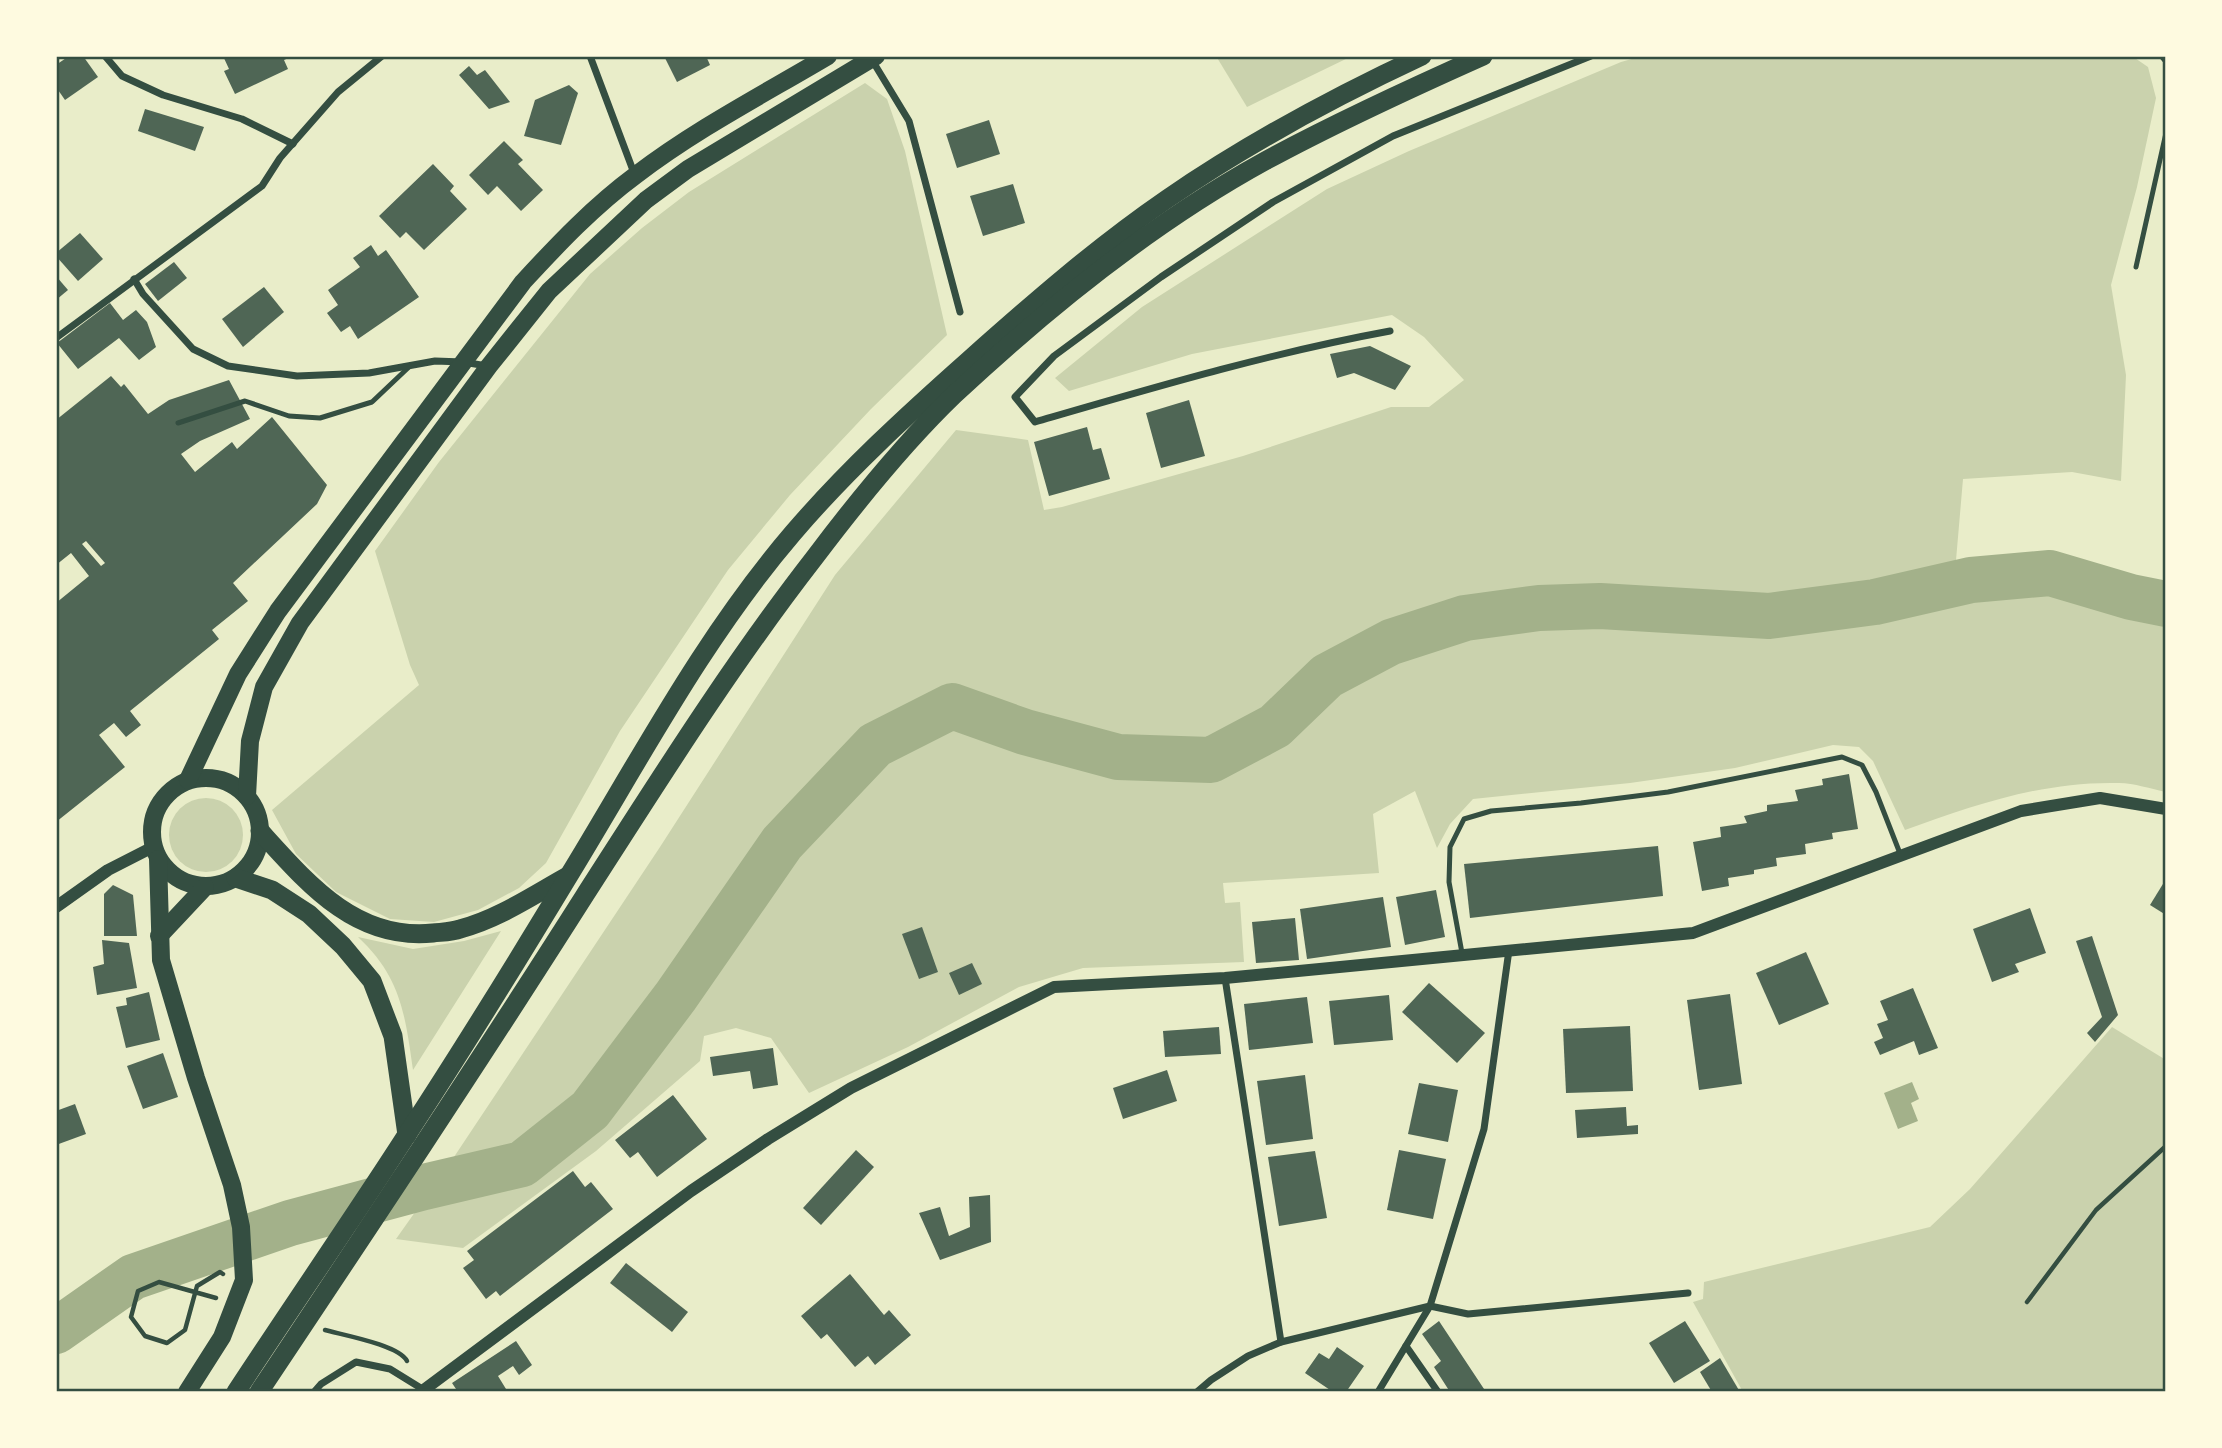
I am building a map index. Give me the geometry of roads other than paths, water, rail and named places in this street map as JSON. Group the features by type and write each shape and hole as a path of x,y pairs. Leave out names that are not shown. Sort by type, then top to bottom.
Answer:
{"highway":[{"path":"259,1392 332,1283 670,705 791,535 858,464 938,387 1084,262 1165,201 1307,114 1422,56"},
{"path":"236,1392 313,1273 415,1141 771,613 858,501 953,397 1044,316 1158,228 1205,197 1265,161 1482,56"},
{"path":"260,831 307,883 330,901 382,930 412,935 459,930 503,912 570,874"},
{"path":"236,877 272,890 309,914 343,946 372,981 393,1036 415,1141"}],"main road":[{"path":"188,780 238,674 278,611 523,282 569,232 635,175 674,147 828,56"},
{"path":"247,796 250,741 264,687 294,633 489,366 549,291 646,200 688,169 874,57"},
{"path":"156,853 167,870 178,879 205,887 222,884 236,877 249,865 258,849 260,831 254,807 235,785 204,777 188,780 165,795 157,806 151,834 156,853 161,960 196,1078 232,1185 242,1227 244,1275 222,1337 187,1392"},
{"path":"159,936 205,887"}],"street":[{"path":"105,56 122,76 163,95 242,119 293,144"},
{"path":"56,338 262,186 281,158 338,92 382,56"},
{"path":"590,56 635,175"},
{"path":"1390,331 1344,339 1164,385 1035,422 1015,397 1054,356 1161,277 1273,202 1393,136 1591,56"},
{"path":"874,57 909,121 960,312"},
{"path":"134,279 193,349 228,366 297,376 369,373 435,361 489,366"},
{"path":"314,1392 321,1384 356,1362 390,1369 424,1391 691,1191 768,1139 851,1088 1054,987 1225,978 1693,933 2021,811 2100,798 2166,809"},
{"path":"56,907 108,870 156,853"},
{"path":"1378,1392 1430,1306 1484,1129 1509,950"},
{"path":"1225,978 1282,1342"},
{"path":"1197,1392 1248,1356 1282,1342 1430,1306 1468,1314 1688,1293"},
{"path":"1406,1346 1438,1392"}],"lane":[{"path":"2161,56 2166,62"},
{"path":"2136,267 2166,133"},
{"path":"178,423 245,401 289,416 320,418 372,402 410,366"},
{"path":"1462,955 1449,882 1450,847 1464,818 1491,811 1668,792 1842,757 1862,765 1876,792 1901,856"}],"waterway":[{"path":"56,1331 133,1277 290,1223 522,1164 590,1110 676,996 782,843 875,745 952,706 1025,732 1118,757 1211,760 1275,726 1327,676 1391,642 1465,618 1539,608 1600,606 1769,616 1875,602 1971,580 2050,573 2131,597 2166,604"}]}
